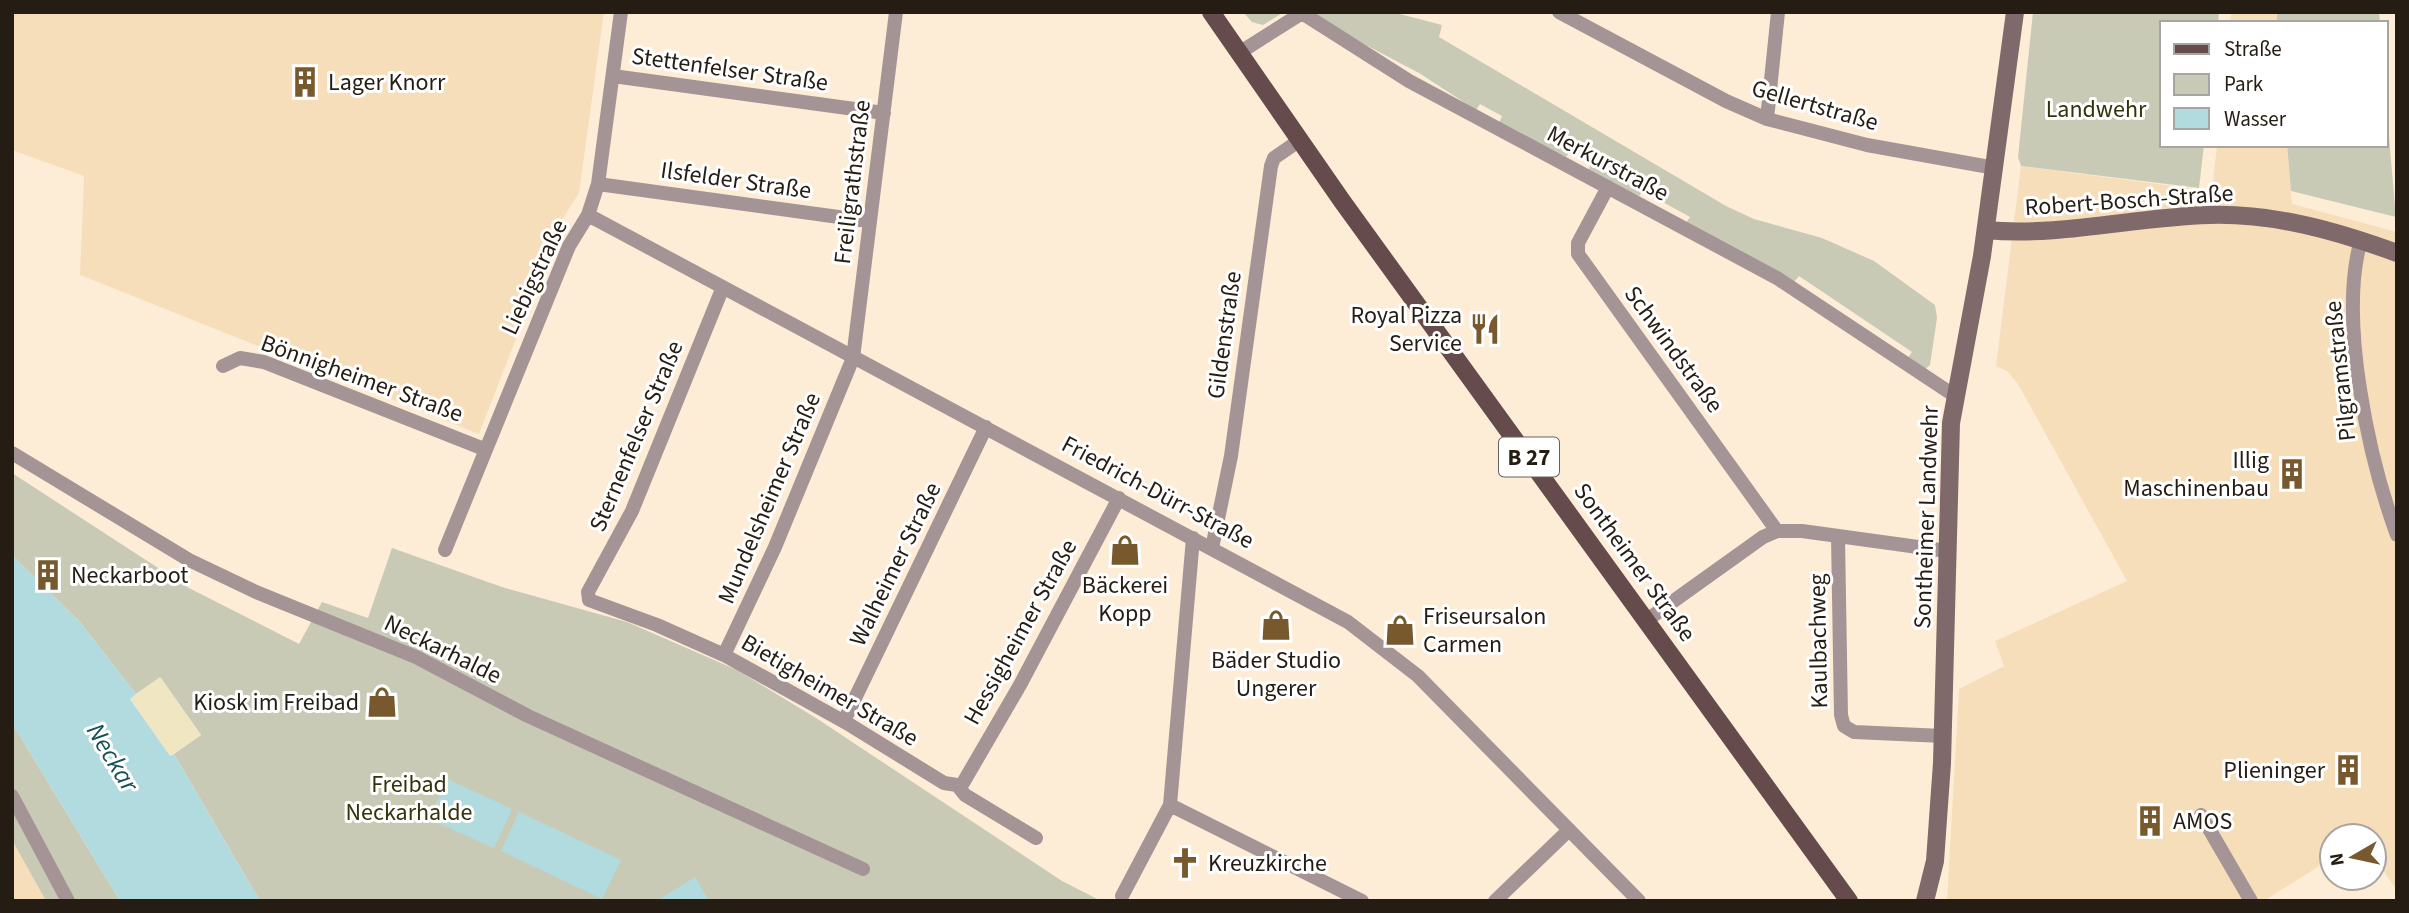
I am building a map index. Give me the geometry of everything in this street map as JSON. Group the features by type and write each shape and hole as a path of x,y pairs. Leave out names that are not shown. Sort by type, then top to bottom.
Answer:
{"main road":[{"name":"Sontheimer Straße","path":"1211,12 1300,140 1849,901"}],"street":[{"name":"Liebigstraße","path":"445,550 569,246 588,215 598,184 621,12"},
{"name":"Freiligrathstraße","path":"853,358 896,12"},
{"name":"Gellertstraße","path":"1559,12 1726,101 1767,119 1867,145 1995,168"},
{"path":"1767,119 1778,12"},
{"name":"Sontheimer Landwehr","path":"1925,901 1935,861 1943,736 1948,453 1955,396 1986,230 2015,12"},
{"name":"Merkurstraße","path":"1239,53 1302,13 1409,81 1777,278 1955,396"},
{"name":"Stettenfelser Straße","path":"613,76 884,113"},
{"name":"Gildenstraße","path":"1212,548 1231,456 1271,166 1275,158 1300,140"},
{"name":"Ilsfelder Straße","path":"598,184 868,221"},
{"name":"Schwindstraße","path":"1608,187 1578,243 1578,254 1777,531"},
{"name":"Friedrich-Dürr-Straße","path":"588,215 853,358 1318,602 1393,655 1639,901"},
{"name":"Robert-Bosch-Straße","path":"1986,230 2020,232 2212,215 2316,226 2397,253"},
{"name":"Pilgramstraße","path":"2361,240 2353,279 2362,399 2369,438 2397,536"},
{"name":"Sternenfelser Straße","path":"589,600 588,592 644,484 723,287"},
{"name":"Bönnigheimer Straße","path":"223,366 240,358 264,362 484,449"},
{"name":"Mundelsheimer Straße","path":"724,655 784,525 853,358"},
{"name":"Walheimer Straße","path":"845,721 986,427"},
{"name":"Neckarhalde","path":"12,453 189,560 256,592 416,657 528,716 863,869"},
{"name":"Hessigheimer Straße","path":"957,785 963,783 1020,684 1119,498"},
{"path":"1647,620 1763,537 1777,531 1947,551"},
{"name":"Kaulbachweg","path":"1838,537 1841,715 1844,726 1854,732 1943,736"},
{"path":"1122,896 1170,805 1193,538"},
{"name":"Bietigheimer Straße","path":"589,600 657,625 724,655 845,721 944,783 957,785 965,795 1036,838"},
{"path":"12,796 68,901"},
{"path":"1170,805 1362,901"},
{"path":"2201,815 2251,901"},
{"path":"1495,901 1568,831"}],"shaded area":[{"path":"12,12 604,12 579,193 562,220 479,434 80,275 84,176 12,150"},
{"path":"2231,12 2277,12 2277,21 2230,21"},
{"path":"2217,147 2287,147 2292,204 2397,232 2397,891 2388,878 2388,822 2318,822 2318,867 2264,901 1947,901 1959,689 2004,666 1995,641 2127,581 2018,384 2007,371 1996,366 2021,166 2212,191"},
{"path":"12,840 46,901 12,901"}],"green space":[{"path":"1243,12 1284,12 1263,25 1252,22"},
{"path":"1392,12 1442,25 1439,37 1726,206 1754,219 1822,238 1874,261 1935,305 1937,318 1930,365 1923,371 1908,358 1912,352 1799,276 1794,282 1686,223 1690,217 1643,191 1639,196 1588,171 1591,164 1570,152 1566,157 1499,123 1502,116 1480,104 1476,110 1419,73 1322,22 1317,13"},
{"name":"Landwehr","path":"2033,12 2219,12 2218,21 2160,21 2160,147 2204,147 2199,188 2021,166 2018,157"},
{"path":"2277,12 2379,12 2380,21 2277,21"},
{"path":"2388,127 2396,217 2291,191 2287,147 2388,147"},
{"name":"Freibad Neckarhalde","path":"12,473 189,588 299,644 322,602 368,618 392,548 502,587 627,622 737,670 816,718 1062,881 1101,901 260,901 174,754 201,735 161,678 136,694 79,621 12,555"},
{"path":"12,723 120,901 46,901 12,840"}],"sand":[{"path":"160,677 201,735 170,756 130,698"}],"water":[{"name":"Neckar","path":"12,555 79,621 136,694 130,699 170,756 174,754 260,901 120,901 12,723"},
{"path":"447,779 512,809 494,848 429,819"},
{"path":"519,812 621,860 602,899 501,851"},
{"path":"695,877 709,901 657,901"}],"place":[{"name":"Lager Knorr","path":"305,82"},
{"name":"Royal Pizza Service","path":"1485,329"},
{"name":"Illig Maschinenbau","path":"2292,474"},
{"name":"Bäckerei Kopp","path":"1125,550"},
{"name":"Neckarboot","path":"48,575"},
{"name":"Bäder Studio Ungerer","path":"1276,625"},
{"name":"Friseursalon Carmen","path":"1400,630"},
{"name":"Kiosk im Freibad","path":"382,702"},
{"name":"Plieninger","path":"2348,770"},
{"name":"AMOS","path":"2150,821"},
{"name":"Kreuzkirche","path":"1185,863"}]}
